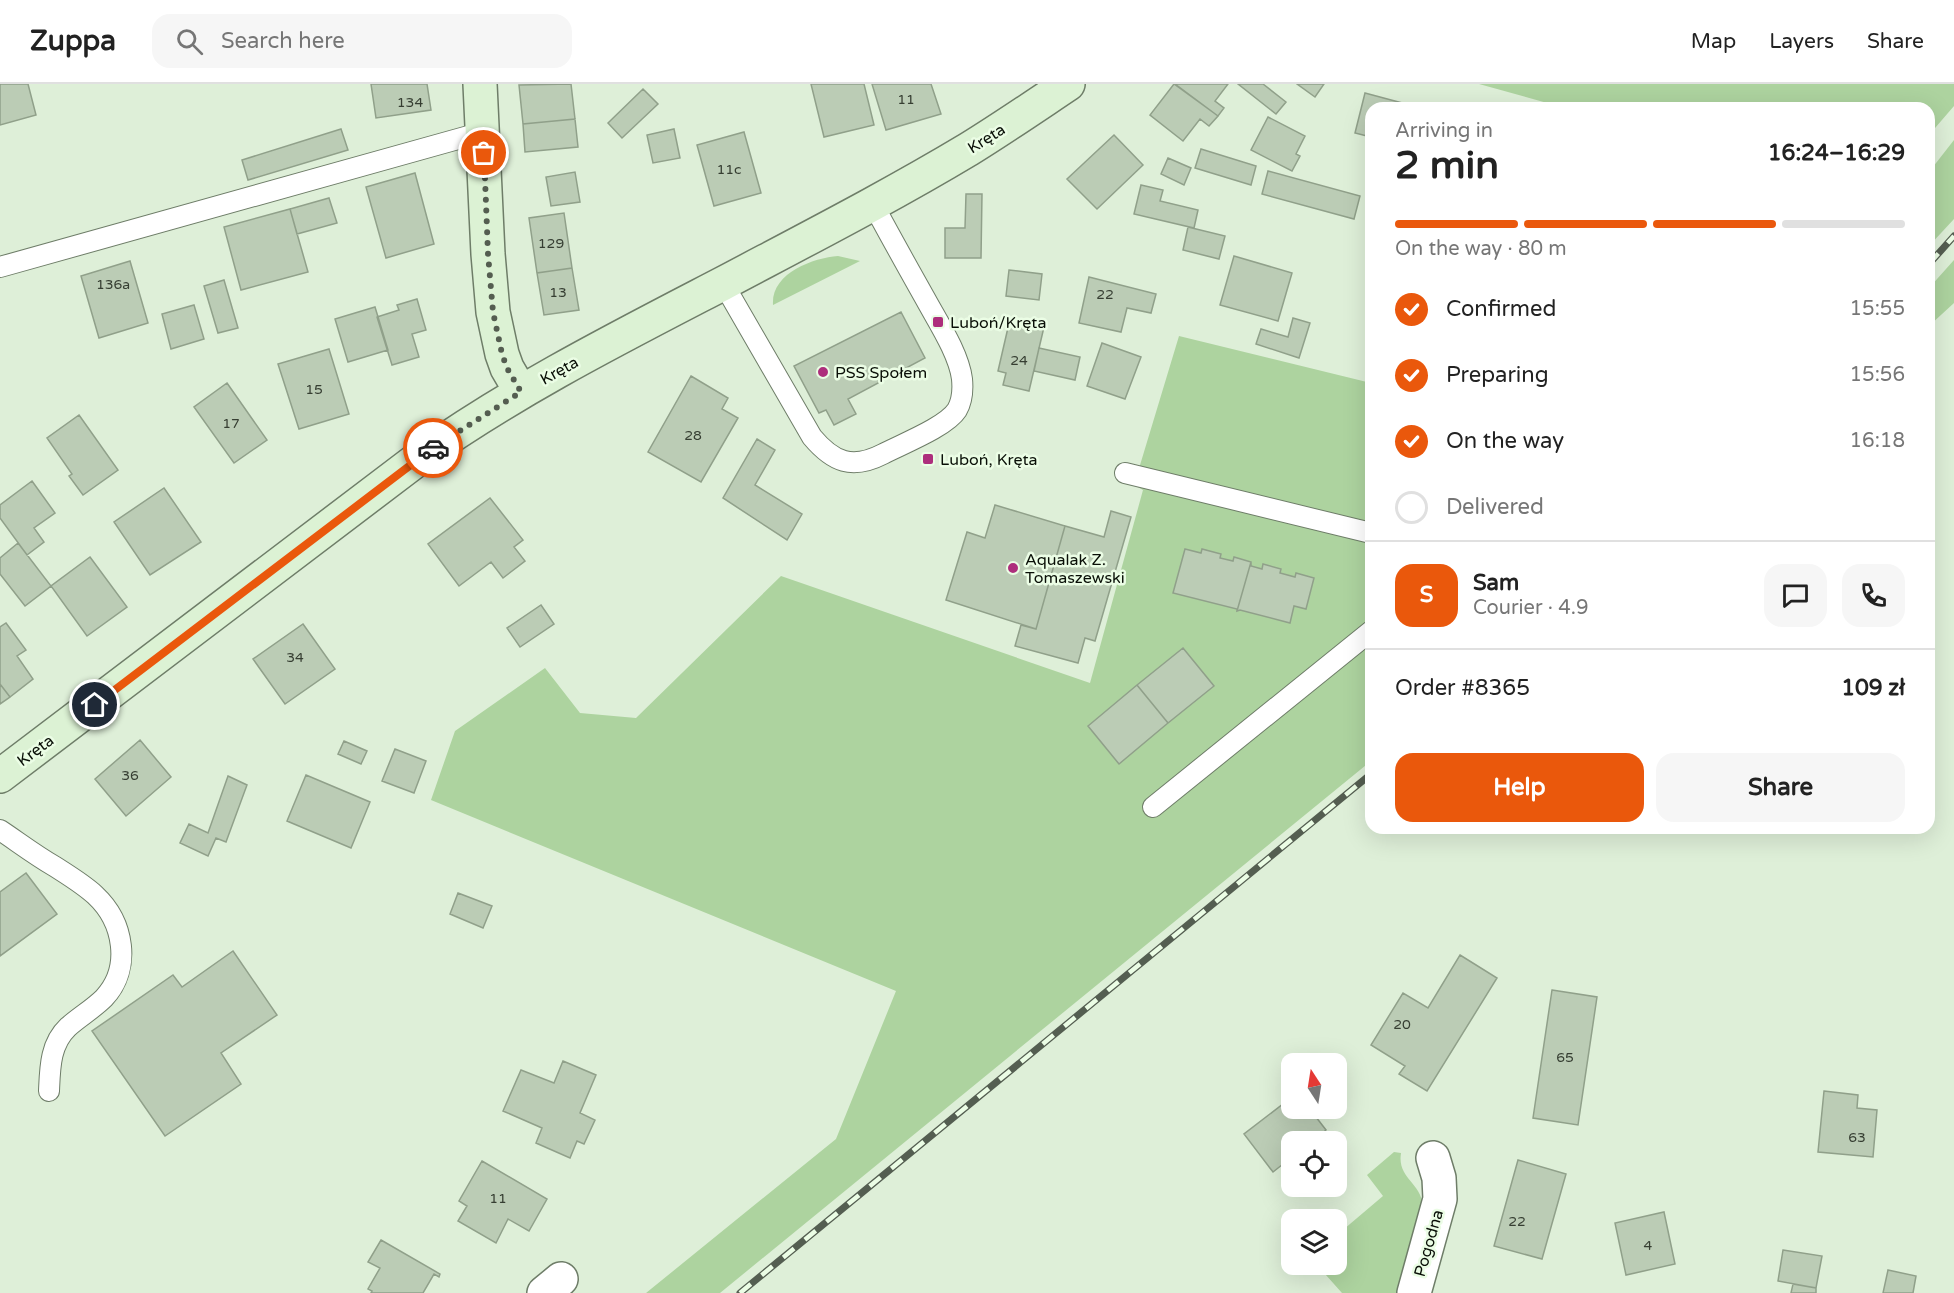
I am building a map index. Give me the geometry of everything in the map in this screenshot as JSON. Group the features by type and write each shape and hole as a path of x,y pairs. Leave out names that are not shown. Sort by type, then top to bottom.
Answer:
{"street":[{"path":"480,84 493,312 502,354 521,392"},
{"name":"Kręta","path":"0,777 419,458 470,423 587,354 873,204 1002,129 1068,84"},
{"name":"Pogodna","path":"1414,1293 1440,1198 1439,1178 1433,1158"}],"lane":[{"path":"0,267 483,132"},
{"path":"723,283 812,437 824,451 840,461 857,462 874,459 947,421 957,409 962,396 962,378 957,361 873,204"},
{"path":"1125,473 1365,532"},
{"path":"1153,807 1365,636"},
{"path":"0,830 96,896 109,912 117,928 122,949 121,966 114,984 103,999 68,1027 58,1039 52,1054 49,1091"}],"green space":[{"path":"1479,84 1954,84 1954,106 1935,128 1935,102 1544,102"},
{"path":"1954,140 1954,219 1935,240 1935,164"},
{"path":"838,256 860,261 773,305 774,294 779,284 795,269 817,260"},
{"path":"1954,260 1954,303 1935,320 1935,281"},
{"path":"1179,336 1365,382 1365,766 720,1293 646,1293 836,1139 896,991 431,800 455,731 545,668 580,713 636,718 781,576 1090,683 1143,490 1134,485"},
{"path":"1394,1152 1401,1153 1402,1168 1421,1197 1423,1205 1399,1293 1342,1293 1326,1275 1347,1275 1347,1227 1383,1196 1367,1175"}],"building":[{"path":"0,84 28,84 36,115 0,125"},
{"path":"371,84 427,84 431,110 376,118"},
{"path":"571,84 575,119 523,124 519,85"},
{"path":"811,84 864,84 874,125 824,137"},
{"path":"872,84 931,84 941,114 886,130"},
{"path":"1174,84 1218,116 1209,126 1200,119 1183,141 1150,115"},
{"path":"1175,84 1228,84 1215,101 1224,108 1218,116"},
{"path":"1238,84 1263,84 1286,102 1276,114"},
{"path":"1297,84 1324,84 1315,97"},
{"path":"643,89 658,104 622,138 608,123"},
{"path":"1365,93 1399,102 1365,102 1365,136 1355,133"},
{"path":"1268,117 1305,136 1296,154 1300,156 1292,171 1251,150"},
{"path":"575,119 578,147 525,152 523,124"},
{"path":"341,129 348,150 248,180 242,160"},
{"path":"674,129 680,158 653,163 647,135"},
{"path":"744,132 761,193 714,206 697,145"},
{"path":"1114,135 1143,165 1097,209 1067,179"},
{"path":"1201,149 1256,166 1251,185 1195,168"},
{"path":"1168,158 1191,168 1184,185 1161,174"},
{"path":"1268,171 1360,196 1354,219 1262,194"},
{"path":"575,172 580,202 551,206 546,177"},
{"path":"415,173 434,244 386,258 366,187"},
{"path":"1141,185 1163,190 1160,201 1198,210 1194,228 1134,214"},
{"path":"966,194 982,194 981,258 945,258 945,228 965,228"},
{"path":"329,198 337,223 297,234 290,209"},
{"path":"290,209 308,272 241,290 224,227"},
{"path":"564,213 572,268 537,273 529,218"},
{"path":"1188,227 1225,236 1219,259 1183,250"},
{"path":"1234,256 1292,273 1278,321 1220,305"},
{"path":"130,261 148,323 99,338 81,276"},
{"path":"572,268 579,310 544,315 537,273"},
{"path":"1009,270 1042,274 1039,300 1006,296"},
{"path":"1089,277 1156,294 1151,313 1127,308 1121,332 1079,323"},
{"path":"224,280 238,328 218,333 204,286"},
{"path":"417,299 426,330 412,334 419,357 392,365 377,317 399,310 397,305"},
{"path":"194,305 204,339 171,349 162,314"},
{"path":"375,307 388,350 348,362 335,319"},
{"path":"901,312 925,358 848,399 856,414 834,425 826,410 819,413 794,366"},
{"path":"1293,318 1310,323 1299,358 1256,344 1261,329 1288,337"},
{"path":"1010,319 1044,327 1029,391 1003,385 1006,373 998,371"},
{"path":"1102,343 1141,357 1125,399 1087,386"},
{"path":"1039,348 1080,357 1075,380 1034,371"},
{"path":"329,349 349,414 299,429 278,364"},
{"path":"691,376 728,398 722,409 738,418 701,482 648,452"},
{"path":"227,383 267,440 234,463 194,407"},
{"path":"79,415 118,470 83,495 69,476 72,474 47,438"},
{"path":"757,439 775,450 755,485 802,514 787,540 723,498"},
{"path":"32,481 55,513 34,528 44,542 27,555 0,518 0,505"},
{"path":"164,488 201,542 150,575 114,522"},
{"path":"490,498 523,540 514,547 525,561 503,578 491,562 459,586 428,544"},
{"path":"995,505 1065,526 1036,629 946,600 967,532 985,538"},
{"path":"1111,511 1131,517 1095,641 1085,638 1078,663 1015,646 1021,625 1036,629 1065,526 1104,537"},
{"path":"18,543 51,586 25,606 0,574 0,558"},
{"path":"1185,549 1201,553 1202,549 1221,554 1220,558 1233,561 1234,557 1251,562 1237,611 1237,609 1173,593"},
{"path":"90,557 127,607 87,636 51,586"},
{"path":"1251,562 1251,566 1262,569 1263,564 1281,569 1280,573 1295,577 1296,573 1314,578 1306,609 1294,606 1290,623 1237,611"},
{"path":"541,605 554,624 520,647 507,628"},
{"path":"6,623 26,650 17,656 33,679 10,697 0,684 0,627"},
{"path":"303,624 335,669 285,704 253,659"},
{"path":"1183,648 1214,686 1168,723 1137,685"},
{"path":"0,684 10,697 0,704"},
{"path":"1137,685 1168,723 1119,764 1088,726"},
{"path":"140,740 171,777 126,816 95,779"},
{"path":"344,741 367,751 361,764 338,754"},
{"path":"395,749 426,761 414,793 382,781"},
{"path":"306,775 370,802 351,848 287,821"},
{"path":"228,776 247,785 226,842 216,838 208,856 180,843 189,824 208,833"},
{"path":"26,873 57,914 0,956 0,892"},
{"path":"458,893 492,906 483,928 450,914"},
{"path":"233,951 277,1015 221,1053 241,1084 165,1136 92,1031 173,975 182,987"},
{"path":"1460,955 1497,978 1427,1091 1399,1074 1405,1066 1371,1045 1403,993 1428,1008"},
{"path":"1552,990 1597,997 1578,1125 1533,1118"},
{"path":"563,1061 596,1075 580,1113 595,1120 584,1144 577,1141 570,1158 536,1143 542,1128 503,1111 521,1070 554,1083"},
{"path":"1824,1091 1858,1095 1857,1108 1877,1110 1873,1157 1818,1152"},
{"path":"1281,1105 1281,1119 1318,1119 1326,1130 1281,1131 1281,1166 1273,1172 1244,1134"},
{"path":"1518,1160 1566,1174 1542,1259 1494,1246"},
{"path":"482,1161 547,1199 529,1231 508,1219 496,1243 458,1221 467,1206 459,1201"},
{"path":"1664,1212 1675,1264 1626,1275 1615,1223"},
{"path":"381,1240 440,1274 439,1277 434,1274 423,1293 371,1293 372,1291 368,1289 380,1268 368,1262"},
{"path":"1783,1250 1822,1256 1816,1288 1778,1281"},
{"path":"1888,1270 1916,1276 1913,1293 1883,1293"},
{"path":"1793,1284 1816,1288 1816,1293 1791,1293"}],"railway":[{"path":"1935,257 1954,236"},
{"path":"740,1293 1365,779"}],"way so far":[{"path":"433,448 521,392 502,354 493,312 484,153"}],"place":[{"name":"Luboń/Kręta","path":"938,322"},
{"name":"PSS Społem","path":"823,372"},
{"name":"Luboń, Kręta","path":"928,459"},
{"name":"Aqualak Z. Tomaszewski","path":"1013,568"}],"route":[{"path":"95,705 433,448"}]}
